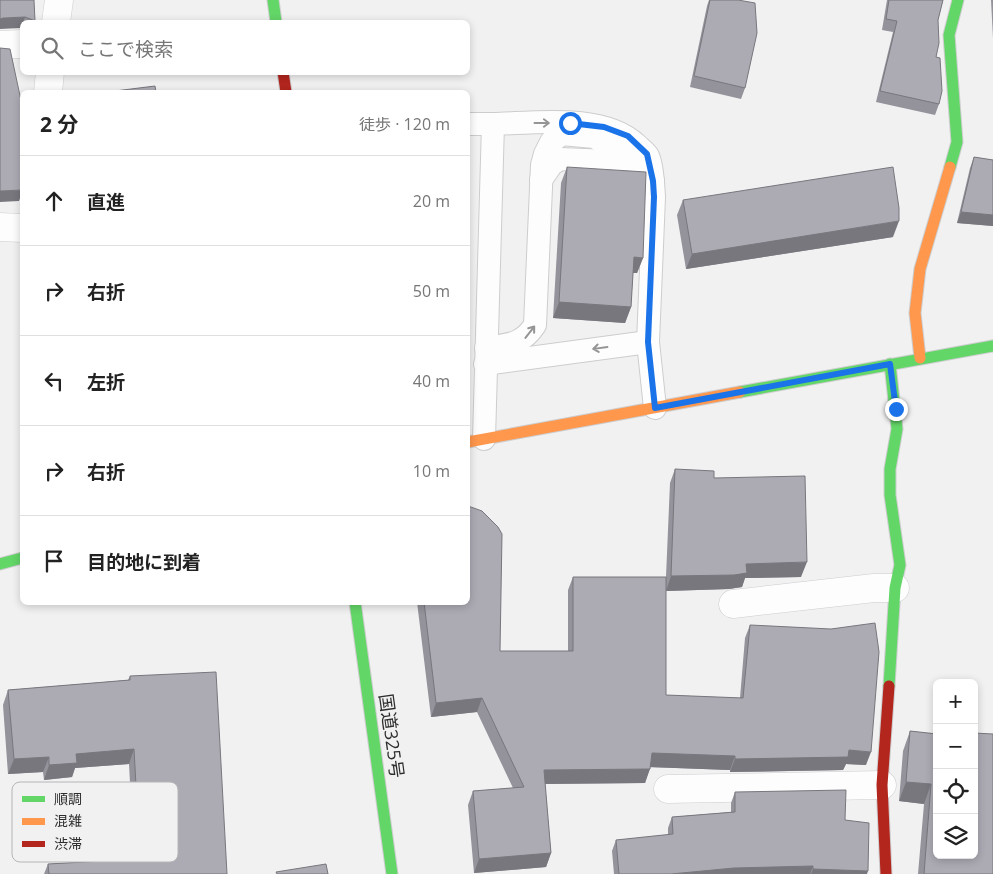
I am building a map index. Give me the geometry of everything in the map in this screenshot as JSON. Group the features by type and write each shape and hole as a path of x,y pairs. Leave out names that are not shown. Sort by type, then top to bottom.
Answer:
{"main road":[{"path":"273,0 276,20"},
{"path":"920,358 916,313 920,269 957,142 949,35 958,0"},
{"path":"283,75 286,90"},
{"path":"476,440 993,346"},
{"path":"886,874 882,785 895,588 900,565 890,494 890,469 897,429 890,364"},
{"path":"0,564 20,559"},
{"name":"国道325号","path":"355,605 392,874"}],"street":[{"path":"56,20 59,0"},
{"path":"0,45 20,44"},
{"path":"48,90 50,75"},
{"path":"0,227 20,228"},
{"path":"733,604 874,588 895,588"},
{"path":"668,789 882,785"}],"lane":[{"path":"470,124 570,123 604,127 628,136 647,154 653,181 654,207 648,342 655,408"},
{"path":"476,440 485,356 493,124"},
{"path":"485,356 527,337 535,325 541,180 545,154 551,142 562,134 594,137 623,154 653,181"},
{"path":"485,356 648,342"}],"building":[{"path":"0,0 34,0 35,20 25,17 0,19"},
{"path":"710,0 738,0 755,3 757,33 745,88 694,76"},
{"path":"889,0 943,0 938,20 939,43 936,57 940,58 942,91 939,104 880,91 897,21 886,19"},
{"path":"0,48 10,49 20,96 20,190 0,191"},
{"path":"155,86 156,90 123,90"},
{"path":"974,157 993,160 993,215 961,212"},
{"path":"567,167 646,172 643,258 634,257 631,307 559,302"},
{"path":"893,167 899,221 692,254 683,200"},
{"path":"675,469 714,471 714,478 805,476 807,562 746,564 747,573 734,575 671,576"},
{"path":"470,507 482,511 498,527 502,534 500,651 573,651 573,577 666,577 666,695 743,698 750,625 831,629 875,623 879,652 871,752 849,750 848,757 735,759 735,756 652,753 650,769 544,770 551,853 479,859 473,791 524,787 482,698 436,703 424,605 470,605"},
{"path":"216,672 227,874 49,874 48,864 178,862 178,782 136,782 134,749 76,754 77,763 49,765 49,757 14,759 8,690 130,680 130,676"},
{"path":"910,731 933,734 933,859 978,859 978,733 993,734 993,874 924,874 931,784 906,782"},
{"path":"846,790 845,820 869,823 868,871 813,869 813,866 734,868 671,874 619,874 616,840 673,834 672,817 735,812 735,792"},
{"path":"326,864 328,874 277,874 276,872"}],"traffic: fast":[{"path":"273,0 276,20"},
{"path":"950,167 957,142 949,35 958,0"},
{"path":"740,392 993,346"},
{"path":"889,686 895,588 900,565 890,495 890,469 897,429 890,364"},
{"path":"0,564 20,559"},
{"path":"355,605 392,874"}],"traffic: slow":[{"path":"920,358 915,313 920,269 950,167"},
{"path":"470,442 740,392"}],"traffic: jam":[{"path":"283,75 286,90"},
{"path":"886,874 882,785 889,686"}],"route":[{"path":"570,123 604,127 628,136 647,154 653,181 654,197 648,342 655,408 890,364 896,409"}]}
